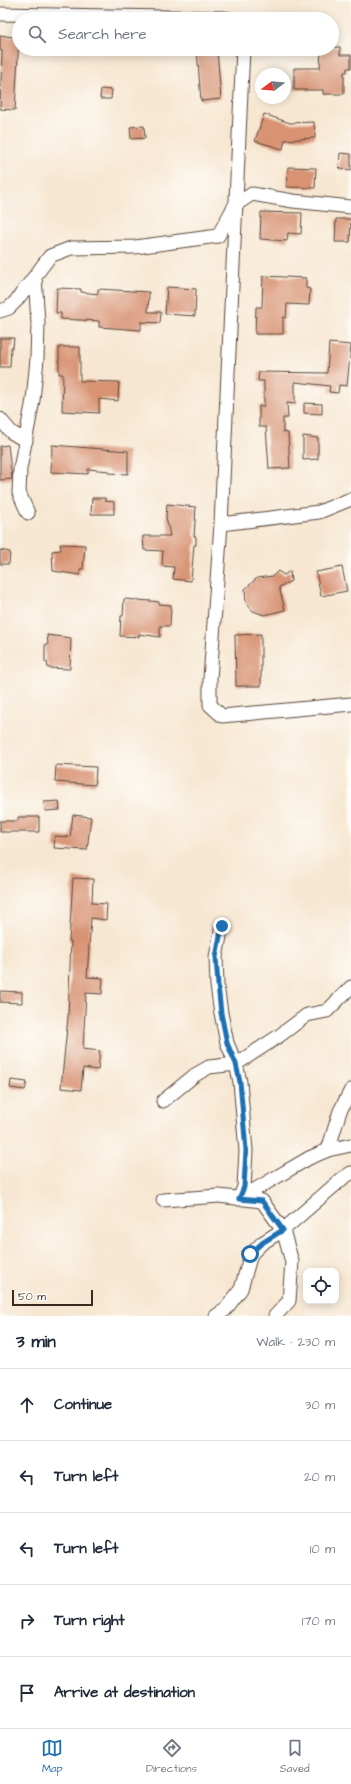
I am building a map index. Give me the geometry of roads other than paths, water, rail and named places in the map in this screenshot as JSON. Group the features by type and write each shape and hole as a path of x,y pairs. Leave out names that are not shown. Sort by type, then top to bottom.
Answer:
{"street":[{"path":"0,14 12,14"},
{"path":"244,56 235,205 221,524 210,679 210,706 222,716 351,704"},
{"path":"0,311 13,305 50,256 72,248 135,248 218,236 235,205 252,194 293,201 351,207"},
{"path":"28,513 19,493 20,469 33,400 37,360 38,323 35,276"},
{"path":"0,419 11,432 26,441"},
{"path":"221,524 319,512 351,499"},
{"path":"222,926 216,957 218,985 221,1013 227,1043 236,1064 243,1110 246,1150 244,1187 239,1199"},
{"path":"163,1101 195,1075 209,1067 236,1064 279,1036 307,1014 327,1011 351,987"},
{"path":"328,1150 340,1111 351,1090"},
{"path":"239,1199 309,1158 328,1150 351,1145"},
{"path":"216,1316 225,1310 241,1289 250,1254 262,1243 283,1230 343,1178 351,1173"},
{"path":"163,1200 219,1196 262,1201 283,1230 292,1262 290,1300 275,1316"}]}
